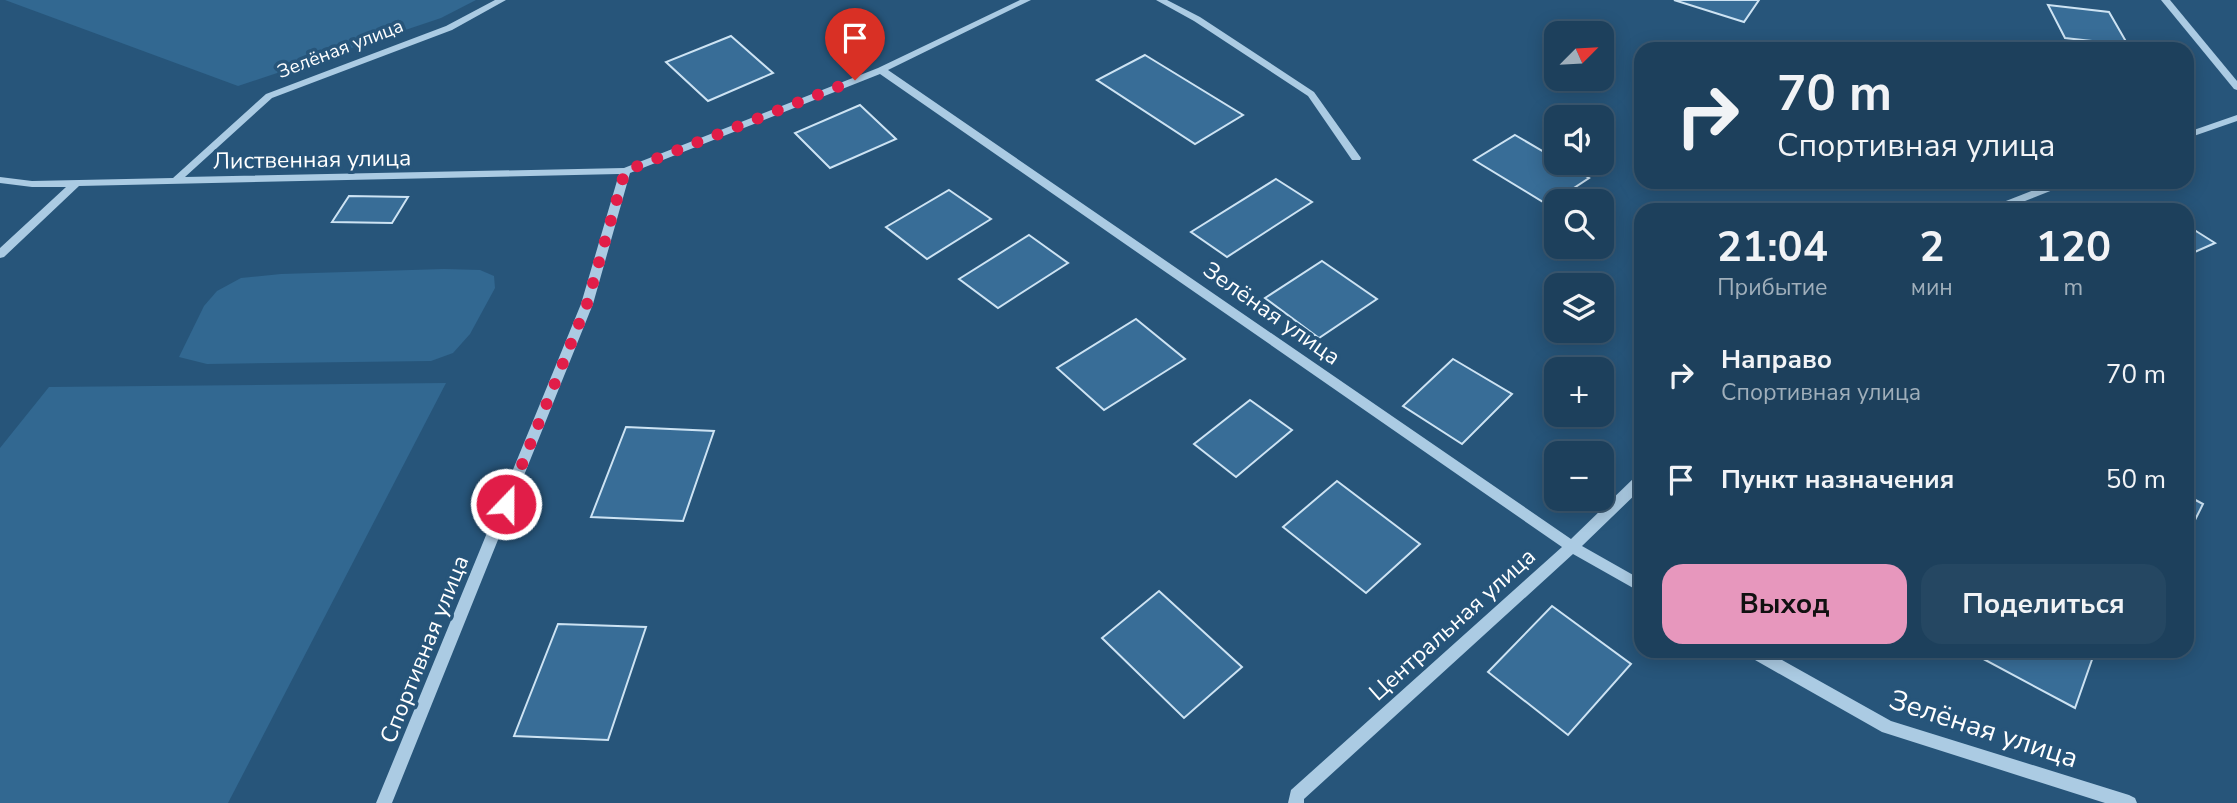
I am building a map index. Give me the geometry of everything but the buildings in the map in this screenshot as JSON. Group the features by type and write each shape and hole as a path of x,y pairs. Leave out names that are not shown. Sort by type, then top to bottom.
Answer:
{"street":[{"name":"Зелёная улица","path":"175,181 269,96 449,28 502,0"},
{"path":"625,171 881,70 1027,0"},
{"path":"1160,0 1197,19 1311,94 1356,158"},
{"path":"2165,0 2237,87"},
{"name":"Зелёная улица","path":"881,70 1572,547 1634,582"},
{"path":"2194,133 2237,118"},
{"name":"Лиственная улица","path":"0,180 32,184 122,178 175,181 625,171"},
{"name":"Спортивная улица","path":"384,803 587,304 625,171"},
{"path":"0,254 76,183"},
{"path":"2010,203 2046,189"},
{"name":"Центральная улица","path":"1296,803 1297,795 1572,547 1634,487"},
{"name":"Зелёная улица","path":"1766,658 1887,727 2129,803"}],"shaded area":[{"path":"5,0 476,0 441,18 238,86"},
{"path":"480,270 494,276 495,288 470,334 453,353 431,361 207,364 179,357 204,306 217,291 241,278 281,274"},
{"path":"446,383 228,803 0,803 0,448 49,387"}],"route":[{"path":"506,504 587,304 625,171 855,80"}]}
